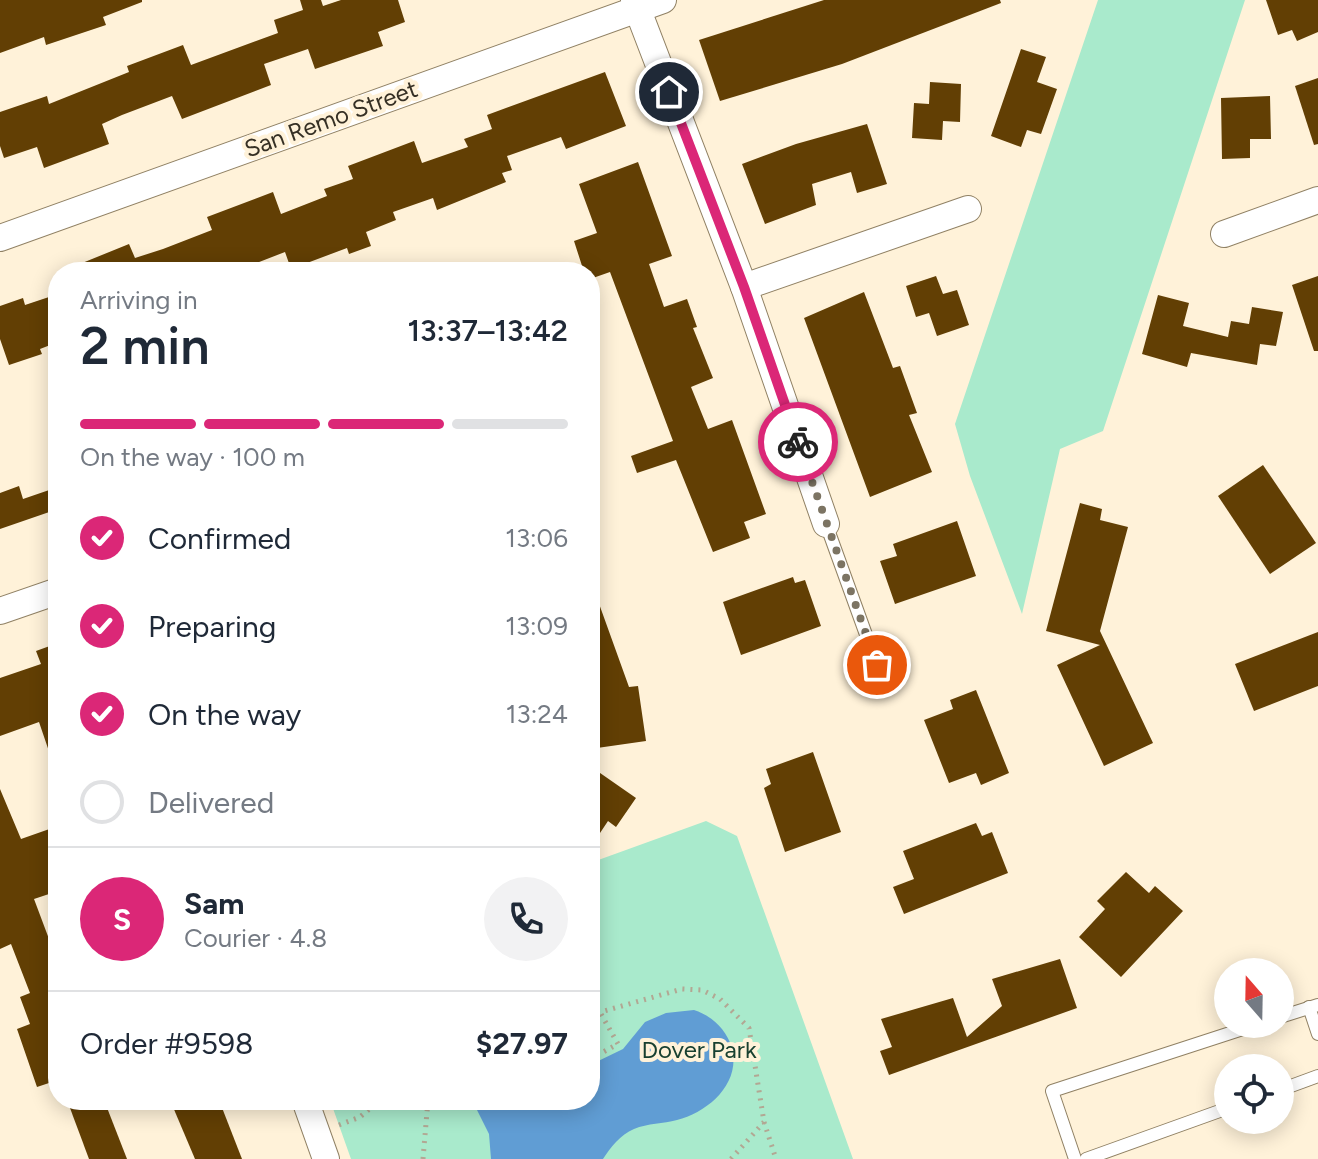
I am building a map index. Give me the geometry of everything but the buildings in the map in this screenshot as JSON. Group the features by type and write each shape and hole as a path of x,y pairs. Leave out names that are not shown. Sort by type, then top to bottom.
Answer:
{"street":[{"name":"San Remo Street","path":"0,238 635,4 663,0"},
{"path":"635,4 744,287 826,524"},
{"path":"1224,234 1318,200"},
{"path":"744,287 968,209"},
{"path":"0,611 48,594"},
{"path":"309,1110 326,1159"}],"lane":[{"path":"826,524 877,665"},
{"path":"1294,1012 1314,1006 1318,1034"},
{"path":"1075,1159 1052,1091 1215,1038"},
{"path":"1294,1085 1318,1076"},
{"path":"1086,1159 1214,1113"}],"path":[{"path":"600,1054 618,1044 601,1014 682,989 702,990 720,999 749,1028 764,1122 776,1159"},
{"path":"334,1127 360,1117 368,1110"},
{"path":"423,1159 427,1110"},
{"path":"732,1159 752,1131 764,1122"}],"green space":[{"path":"1098,0 1245,0 1103,431 1060,449 1022,614 970,476 955,424"},
{"name":"Dover Park","path":"706,821 737,836 853,1159 351,1159 334,1110 600,1110 600,859"}],"water":[{"path":"694,1010 718,1024 726,1035 732,1048 732,1073 720,1094 710,1103 689,1116 629,1132 616,1142 603,1159 491,1159 489,1134 477,1110 600,1110 600,1060 623,1049 645,1022 666,1013"}],"way so far":[{"path":"798,442 877,665"}],"route":[{"path":"669,92 744,287 798,442"}]}
